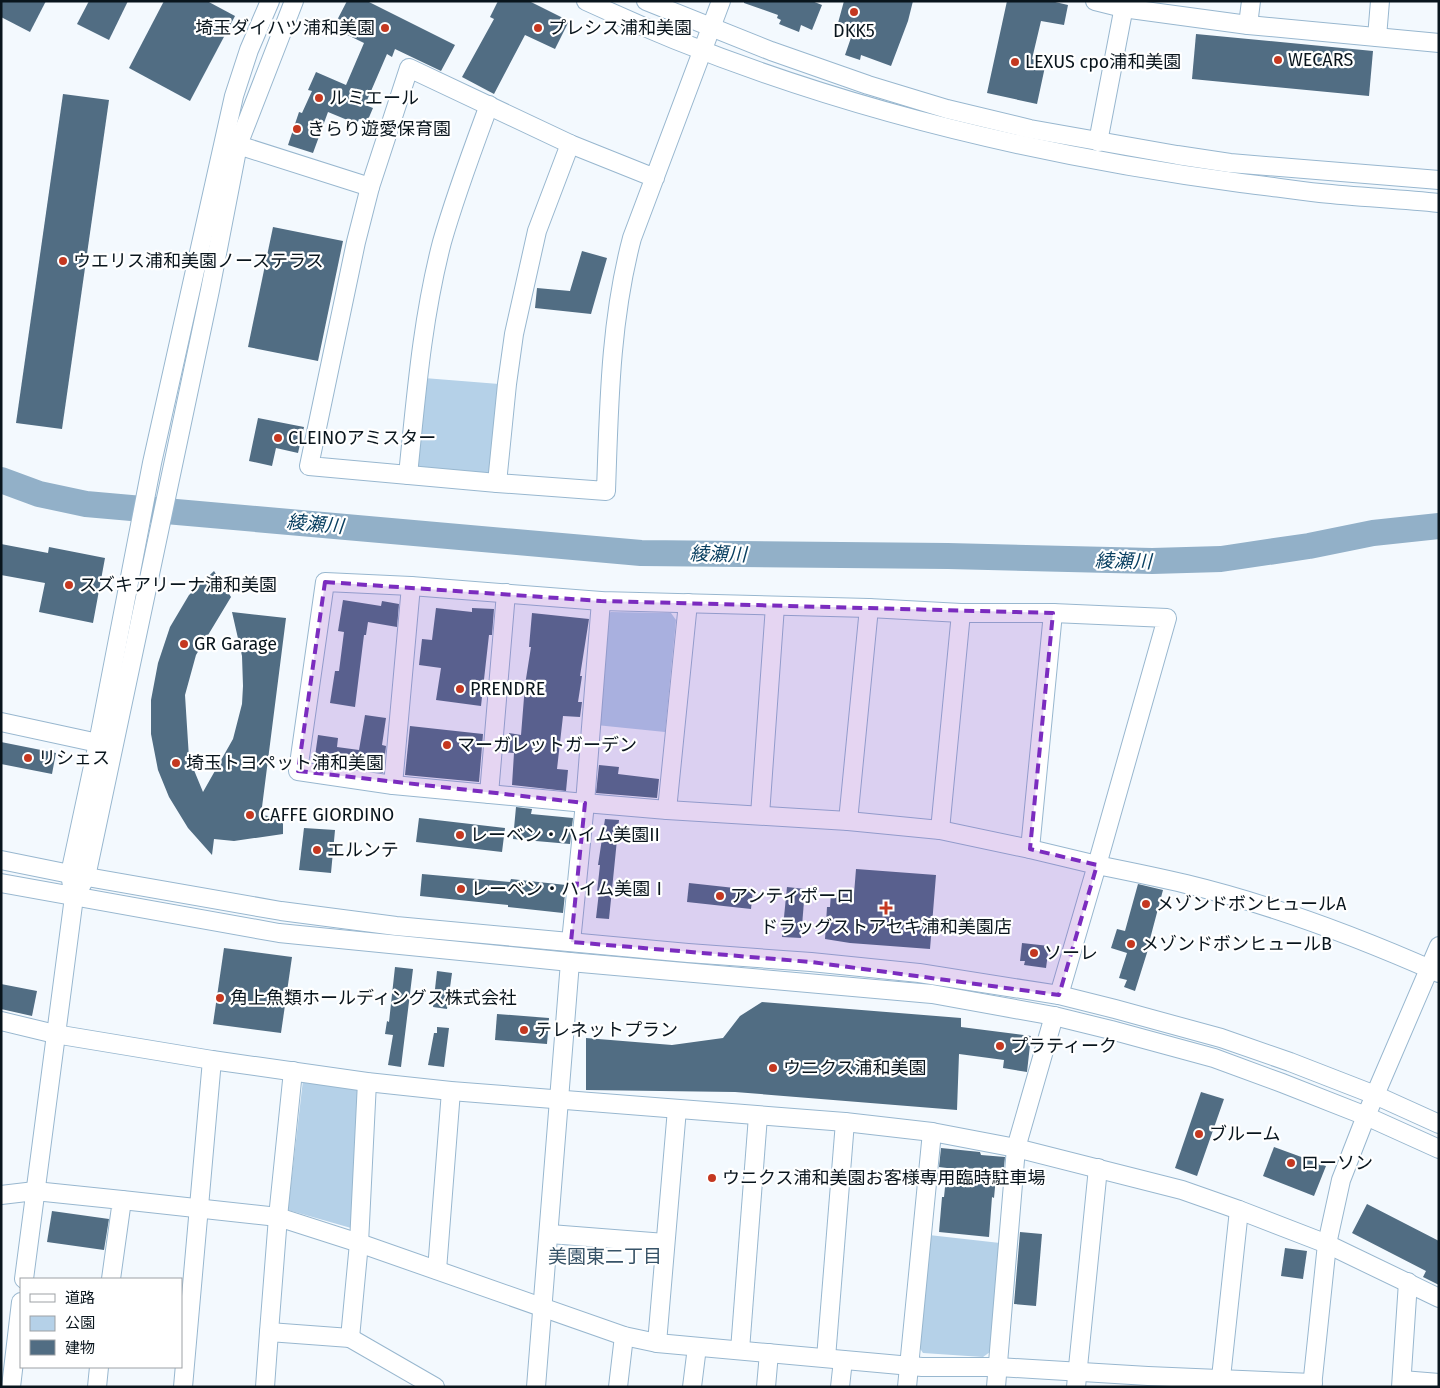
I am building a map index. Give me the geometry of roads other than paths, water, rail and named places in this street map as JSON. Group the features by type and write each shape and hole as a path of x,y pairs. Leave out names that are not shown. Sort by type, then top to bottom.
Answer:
{"street":[{"path":"24,1278 74,897 98,742 134,549 234,96 249,50 270,1"},
{"path":"78,876 154,552 238,145 294,1"},
{"path":"586,1 733,63 860,104 944,128 1027,147 1173,174 1319,193 1439,203"},
{"path":"646,1 771,51 868,85 947,109 1030,129 1230,163 1439,180"},
{"path":"655,178 570,144 409,68 370,187 356,242 309,466 606,491 610,376 622,274 632,238 655,178 703,51 721,1"},
{"path":"1095,1 1124,4 1248,25 1439,43"},
{"path":"1248,25 1251,1"},
{"path":"1377,37 1380,1"},
{"path":"1098,142 1124,4"},
{"path":"408,475 418,376 428,305 461,181 488,105"},
{"path":"497,483 514,334 538,231 570,144"},
{"path":"238,145 370,187"},
{"path":"1059,995 1097,865 1167,618 1053,613 961,613 868,608 600,601 411,586 325,582 298,771 393,785 489,794 667,810 848,821 940,830 1097,865 1187,884 1250,902 1357,938 1434,970"},
{"path":"393,785 411,586"},
{"path":"489,794 506,593"},
{"path":"571,942 585,802 600,601"},
{"path":"667,810 688,603"},
{"path":"760,815 774,606"},
{"path":"848,821 868,608"},
{"path":"940,830 961,613"},
{"path":"1030,849 1053,613"},
{"path":"1,722 98,742"},
{"path":"1,860 78,876 281,910 386,925 688,954 812,962 919,973 1059,995 1144,1016 1221,1038 1375,1095 1439,1124"},
{"path":"1,883 279,933 570,962 932,994 1054,1016 1214,1058 1366,1116 1439,1148"},
{"path":"1,1195 36,1190 278,1217 359,1242 624,1336 657,1343 909,1366 998,1367 1077,1379 1312,1385 1327,1244 1341,1180 1375,1095 1434,970 1439,946"},
{"path":"536,1387 550,1234 570,962"},
{"path":"996,1387 1016,1148 1054,1016"},
{"path":"1,1021 55,1034 212,1060 367,1082 451,1091 845,1122 932,1132 1016,1148 1182,1190 1239,1210 1327,1244 1439,1298"},
{"path":"183,1387 212,1060"},
{"path":"265,1387 278,1217 293,1071"},
{"path":"350,1338 359,1242 367,1082"},
{"path":"437,1270 451,1091"},
{"path":"657,1343 677,1109"},
{"path":"740,1350 758,1116"},
{"path":"840,1387 835,1359 845,1122"},
{"path":"907,1387 932,1132"},
{"path":"1077,1379 1098,1168"},
{"path":"111,1278 122,1200"},
{"path":"1220,1383 1239,1210"},
{"path":"550,1234 665,1243"},
{"path":"1408,1282 1402,1383 1439,1383"},
{"path":"10,1387 20,1310"},
{"path":"270,1332 350,1338 435,1387"},
{"path":"618,1387 624,1336"},
{"path":"692,1387 697,1347"},
{"path":"766,1387 769,1353"},
{"path":"97,1387 99,1368"}],"waterway":[{"name":"綾瀬川","path":"1,480 39,494 86,504 641,553 948,556 1152,561 1221,559 1309,546 1373,533 1439,526"}],"place":[{"name":"DKK5","path":"854,12"},
{"name":"埼玉ダイハツ浦和美園","path":"385,28"},
{"name":"プレシス浦和美園","path":"538,28"},
{"name":"WECARS","path":"1278,60"},
{"name":"LEXUS cpo浦和美園","path":"1015,62"},
{"name":"ルミエール","path":"319,98"},
{"name":"きらり遊愛保育園","path":"297,129"},
{"name":"ウエリス浦和美園ノーステラス","path":"63,261"},
{"name":"CLEINOアミスター","path":"278,438"},
{"name":"スズキアリーナ浦和美園","path":"69,585"},
{"name":"GR Garage","path":"184,644"},
{"name":"PRENDRE","path":"460,689"},
{"name":"マーガレットガーデン","path":"447,745"},
{"name":"リシェス","path":"28,758"},
{"name":"埼玉トヨペット浦和美園","path":"176,763"},
{"name":"CAFFE GIORDINO","path":"250,815"},
{"name":"レーベン・ハイム美園II","path":"460,835"},
{"name":"エルンテ","path":"317,850"},
{"name":"レーベン・ハイム美園Ⅰ","path":"461,889"},
{"name":"アンティポーロ","path":"720,896"},
{"name":"メゾンドボンヒュールA","path":"1146,904"},
{"name":"ドラッグストアセキ浦和美園店","path":"886,908"},
{"name":"メゾンドボンヒュールB","path":"1131,944"},
{"name":"ソーレ","path":"1034,953"},
{"name":"角上魚類ホールディングス株式会社","path":"220,998"},
{"name":"テレネットプラン","path":"524,1030"},
{"name":"プラティーク","path":"1000,1046"},
{"name":"ウニクス浦和美園","path":"773,1068"},
{"name":"ブルーム","path":"1199,1134"},
{"name":"ローソン","path":"1291,1163"},
{"name":"ウニクス浦和美園お客様専用臨時駐車場","path":"712,1178"}],"district":[{"name":"美園東二丁目","path":"605,1256"}]}
